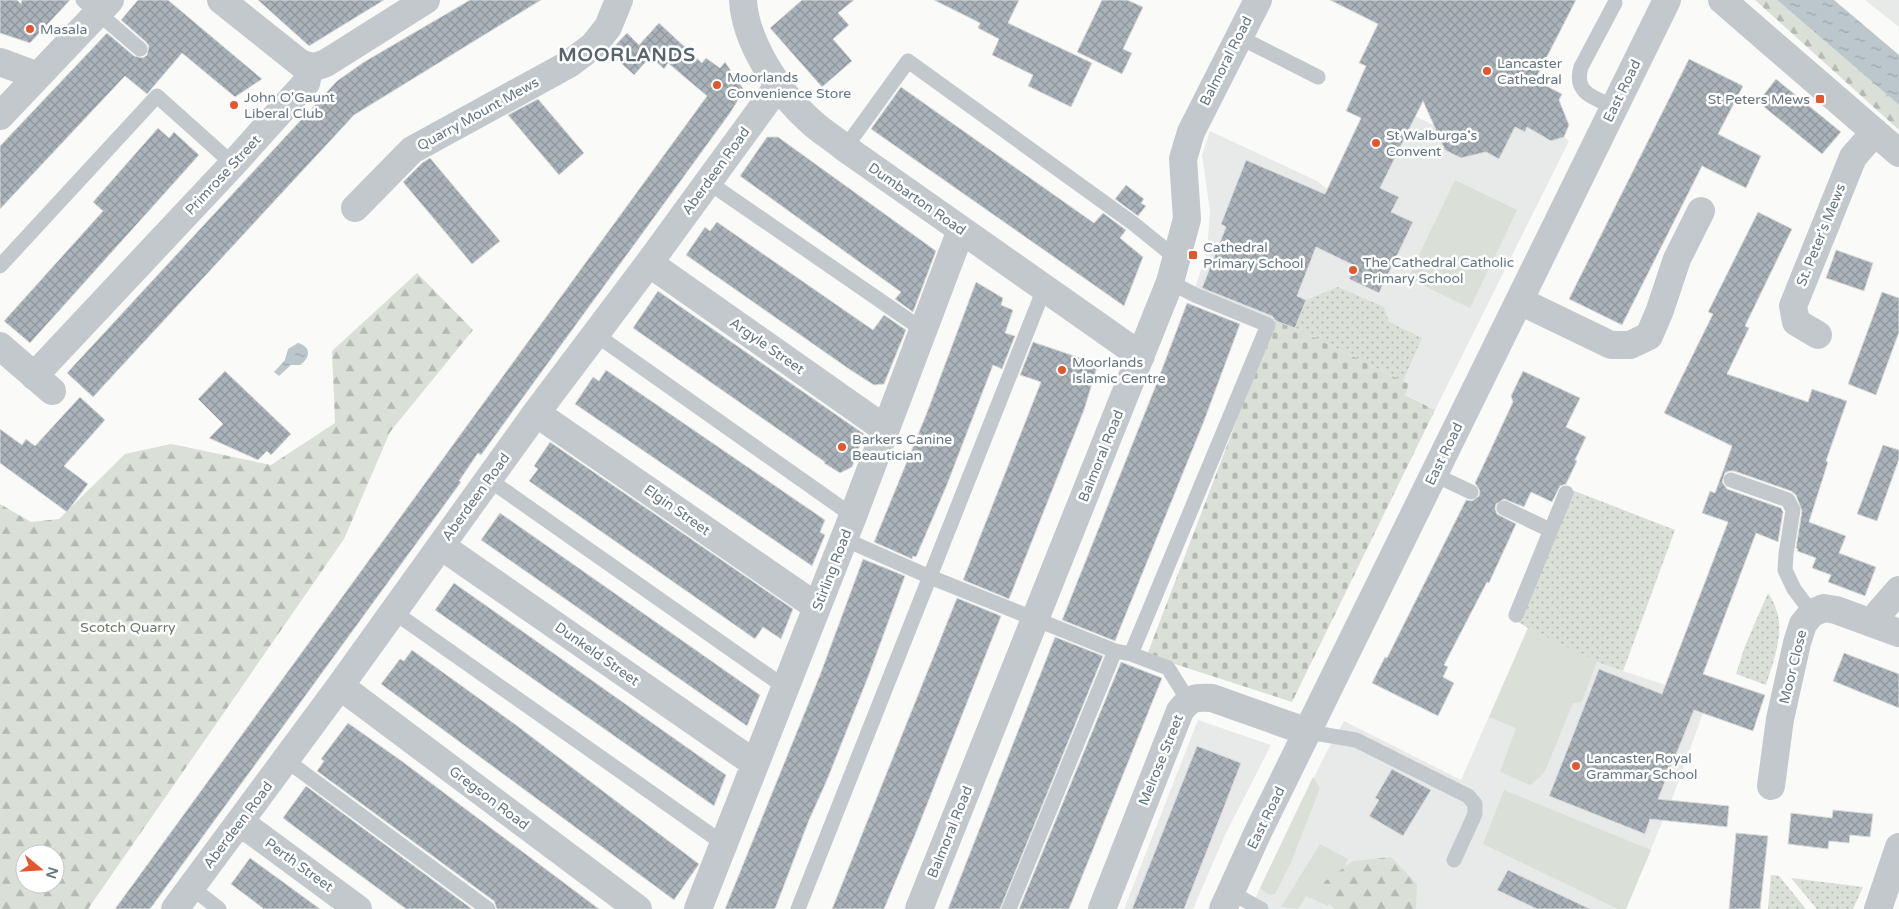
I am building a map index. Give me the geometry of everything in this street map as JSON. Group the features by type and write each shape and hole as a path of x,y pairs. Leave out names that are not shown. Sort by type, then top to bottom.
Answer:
{"street":[{"path":"221,0 300,63 310,67 318,67 426,0"},
{"name":"Quarry Mount Mews","path":"355,208 412,150 569,64 593,46 608,27 619,0"},
{"name":"Dumbarton Road","path":"743,0 754,44 778,86 808,119 845,148 1141,356"},
{"name":"Balmoral Road","path":"919,909 1141,356 1173,270 1187,219 1183,159 1191,132 1258,0"},
{"name":"East Road","path":"1226,901 1433,474 1667,0"},
{"path":"1722,0 1899,153"},
{"path":"0,116 38,76 97,4"},
{"path":"0,62 38,76"},
{"name":"Primrose Street","path":"0,346 43,383 306,83 310,67"},
{"name":"Aberdeen Road","path":"175,909 394,612 536,413 649,263 778,86"},
{"name":"St. Peter's Mews","path":"1818,335 1796,322 1793,306 1853,157 1876,132"},
{"path":"1520,301 1611,345 1630,346 1649,336 1677,259 1702,210"},
{"name":"Stirling Road","path":"698,909 754,763 786,688 961,230"},
{"name":"Argyle Street","path":"649,263 885,429"},
{"name":"Elgin Street","path":"536,413 817,607"},
{"name":"Dunkeld Street","path":"441,546 754,763"},
{"path":"1887,628 1879,613 1899,590"},
{"name":"Moor Close","path":"1771,786 1780,719 1797,643 1804,624 1812,613 1824,608 1830,609 1887,628"},
{"name":"Gregson Road","path":"340,686 638,909"},
{"name":"Melrose Street","path":"1102,909 1180,711 1188,700 1212,698 1308,732"},
{"name":"Perth Street","path":"240,822 358,909"},
{"path":"1878,909 1899,847"}],"lane":[{"path":"1615,3 1581,67 1578,77 1581,87 1590,96 1615,107"},
{"path":"97,4 140,49"},
{"path":"1239,37 1318,77"},
{"path":"845,148 908,61 1134,224 1195,295 1268,325 1131,654"},
{"path":"0,266 157,96 233,164"},
{"path":"708,182 923,330"},
{"path":"798,909 1044,289"},
{"path":"595,334 848,527 930,577 1115,651 1131,654 1168,668 1188,700"},
{"path":"1433,474 1471,492"},
{"path":"488,479 786,688"},
{"path":"1731,480 1788,500 1794,510 1785,570 1794,589 1812,613"},
{"path":"1516,615 1566,493"},
{"path":"1504,508 1550,530"},
{"path":"394,612 724,844"},
{"path":"1009,909 1115,651"},
{"path":"1308,732 1356,740 1468,796 1475,804 1475,814 1454,860"},
{"path":"286,760 488,909"},
{"path":"191,887 219,909"},
{"path":"1226,901 1261,909"}],"shaded area":[{"path":"1865,0 1899,0 1899,27"},
{"name":"The Cathedral Catholic Primary School","path":"1415,116 1439,128 1437,133 1445,150 1461,158 1481,153 1483,150 1499,159 1515,127 1525,132 1530,122 1539,127 1541,135 1551,141 1564,137 1569,141 1435,410 1404,394 1409,384 1295,328 1195,288 1207,251 1210,211 1202,155 1210,131 1317,181 1327,189 1358,203 1398,152"},
{"name":"Lancaster Royal Grammar School","path":"1528,628 1602,664 1708,699 1675,791 1626,909 1250,909 1325,755 1344,721 1461,780"},
{"path":"1198,720 1271,745 1225,835 1193,909 1124,909"}],"green space":[{"path":"1755,0 1777,0 1899,105 1899,130"},
{"path":"1455,180 1517,210 1470,308 1408,278"},
{"name":"Scotch Quarry","path":"417,273 473,330 390,432 344,539 88,909 0,909 0,504 31,522 59,519 125,454 171,444 271,465 335,423 332,351"},
{"path":"1338,287 1384,307 1389,322 1422,338 1403,381 1295,328 1306,300"},
{"path":"1275,320 1409,384 1405,395 1435,410 1292,702 1147,655"},
{"path":"1572,490 1675,530 1623,671 1602,664 1518,622"},
{"path":"1768,593 1778,616 1779,638 1766,685 1736,674 1745,646"},
{"path":"1528,628 1597,661 1582,702 1573,703 1545,771 1530,785 1500,772 1516,728 1489,717"},
{"path":"1313,777 1320,788 1291,862 1275,894 1269,895 1260,888"},
{"path":"1504,790 1651,850 1626,909 1618,909 1483,844"},
{"path":"1320,844 1348,859 1328,906 1306,896 1298,909 1281,907"},
{"path":"1391,857 1417,884 1416,909 1335,909 1327,902 1324,882 1353,861"},
{"path":"1771,875 1779,876 1806,909 1768,909"},
{"path":"1791,878 1863,887 1853,909 1817,909"}],"water":[{"path":"1777,0 1834,0 1899,55 1899,105"},
{"path":"298,343 306,347 308,353 306,359 300,365 291,365 279,376 274,372 285,360 288,349"}],"building":[{"path":"0,0 17,0 21,4 22,0 70,0 30,43 0,33"},
{"path":"138,0 168,0 262,79 235,97 182,53 147,94 125,76 0,209 0,146 107,33 134,56 143,58 147,55 149,46 121,20"},
{"path":"258,0 384,0 309,46"},
{"path":"470,0 541,0 354,115 93,397 67,373 337,81 364,62"},
{"path":"802,0 854,0 838,13 849,25 833,39 852,61 822,87 770,28"},
{"path":"934,0 1019,0 1008,23 1092,63 1071,107 1028,86 1033,75 992,55 999,39 978,28 980,23"},
{"path":"1102,0 1127,0 1143,7 1123,49 1132,53 1122,74 1077,52"},
{"path":"1330,0 1576,0 1535,80 1562,94 1559,100 1569,125 1564,137 1551,141 1527,127 1525,132 1515,127 1499,159 1486,152 1461,158 1445,150 1423,101 1380,188 1399,197 1391,212 1413,222 1379,293 1349,279 1355,266 1316,247 1297,296 1306,300 1295,328 1276,321 1272,316 1202,288 1226,227 1221,224 1246,160 1325,194 1361,118 1346,111 1366,66 1359,63 1378,24"},
{"path":"659,23 702,63 706,58 720,68 725,62 744,90 730,113 481,455 478,453 459,481 461,482 150,909 115,909 707,96 668,63 664,69 651,56 634,75 609,52 627,33 639,45"},
{"path":"1689,59 1743,86 1718,134 1761,156 1746,188 1702,166 1622,325 1569,299"},
{"path":"1776,79 1841,132 1822,154 1758,102"},
{"path":"901,87 1094,223 1103,213 1126,230 1120,238 1143,257 1124,306 871,129"},
{"path":"538,99 584,153 559,175 508,115"},
{"path":"158,128 169,138 174,132 199,155 30,343 4,321 103,211 93,202"},
{"path":"767,137 778,137 936,251 913,312 895,299 901,292 740,176"},
{"path":"430,158 500,241 472,264 403,182 422,163"},
{"path":"1126,185 1144,199 1141,203 1146,206 1138,216 1115,199"},
{"path":"1758,212 1792,229 1745,326 1749,328 1727,374 1808,402 1812,389 1847,401 1826,461 1828,462 1809,522 1846,536 1839,553 1876,567 1865,596 1828,582 1831,575 1812,568 1816,558 1797,551 1802,511 1796,495 1791,491 1734,471 1725,473 1722,482 1727,489 1781,508 1783,512 1778,542 1756,533 1703,674 1765,695 1753,731 1694,710 1658,799 1729,806 1727,827 1650,819 1645,834 1549,796 1599,669 1662,694 1728,522 1702,513 1710,491 1715,493 1732,446 1664,413 1713,314 1708,312"},
{"path":"717,222 873,330 884,315 906,330 884,384 874,385 849,369 686,255 705,227 710,231"},
{"path":"1836,250 1873,263 1864,291 1826,278"},
{"path":"976,282 1003,298 1001,305 1013,310 1005,333 1015,336 1002,369 993,365 946,487 916,557 913,556 912,559 874,542 926,415"},
{"path":"658,291 864,434 852,467 840,473 824,463 633,328"},
{"path":"1882,292 1899,298 1899,332 1876,395 1848,384"},
{"path":"1187,303 1240,324 1204,421 1115,641 1062,620"},
{"path":"1033,342 1098,364 1084,410 1009,599 963,580 1041,382 1020,375"},
{"path":"606,370 825,520 820,532 825,535 812,566 575,404 593,377 599,381"},
{"path":"225,371 291,434 271,455 267,451 258,460 209,438 223,424 198,399"},
{"path":"1523,371 1580,398 1566,427 1586,437 1566,484 1560,486 1552,502 1531,492 1524,507 1504,499 1496,504 1497,514 1516,524 1489,583 1487,582 1444,665 1448,667 1443,677 1454,683 1438,716 1372,683 1385,657 1387,658 1466,500 1472,501 1479,496 1480,491 1475,483 1513,402 1511,396"},
{"path":"80,397 105,420 64,466 88,484 67,512 0,463 0,429 22,445 26,439 35,446"},
{"path":"550,442 793,609 781,639 763,627 755,639 529,481 538,469 534,466"},
{"path":"1883,445 1899,450 1899,459 1877,521 1857,514"},
{"path":"500,513 760,695 747,726 481,540"},
{"path":"863,559 905,576 868,677 809,820 775,909 725,909 820,675"},
{"path":"454,583 726,775 714,806 435,610"},
{"path":"957,598 1001,616 915,835 884,909 832,909"},
{"path":"1055,637 1103,656 1000,909 948,909"},
{"path":"412,650 516,725 699,864 674,900 381,684 400,659 404,661"},
{"path":"1844,653 1899,674 1899,708 1833,681"},
{"path":"1121,662 1162,678 1069,909 1019,909"},
{"path":"348,723 599,909 497,909 494,901 317,771 324,761 321,759"},
{"path":"1197,746 1241,763 1184,909 1132,909"},
{"path":"1392,769 1431,790 1403,836 1369,816 1379,800 1375,798"},
{"path":"306,786 472,909 406,909 319,845 283,818"},
{"path":"1833,810 1873,814 1870,837 1850,835 1849,843 1829,841 1828,849 1788,844 1791,813 1832,818"},
{"path":"1736,833 1768,836 1760,909 1729,909"},
{"path":"250,858 320,909 264,909 231,884"},
{"path":"1508,870 1590,909 1537,909 1497,890"}],"place":[{"name":"Masala","path":"30,29"},
{"name":"Lancaster Cathedral","path":"1487,71"},
{"name":"Moorlands Convenience Store","path":"717,85"},
{"name":"St Peters Mews","path":"1820,99"},
{"name":"John O'Gaunt Liberal Club","path":"234,105"},
{"name":"St Walburga's Convent","path":"1376,143"},
{"name":"Cathedral Primary School","path":"1193,255"},
{"name":"The Cathedral Catholic Primary School","path":"1353,270"},
{"name":"Moorlands Islamic Centre","path":"1062,370"},
{"name":"Barkers Canine Beautician","path":"842,447"},
{"name":"Lancaster Royal Grammar School","path":"1576,766"}],"district":[{"name":"MOORLANDS","path":"627,55"}]}
